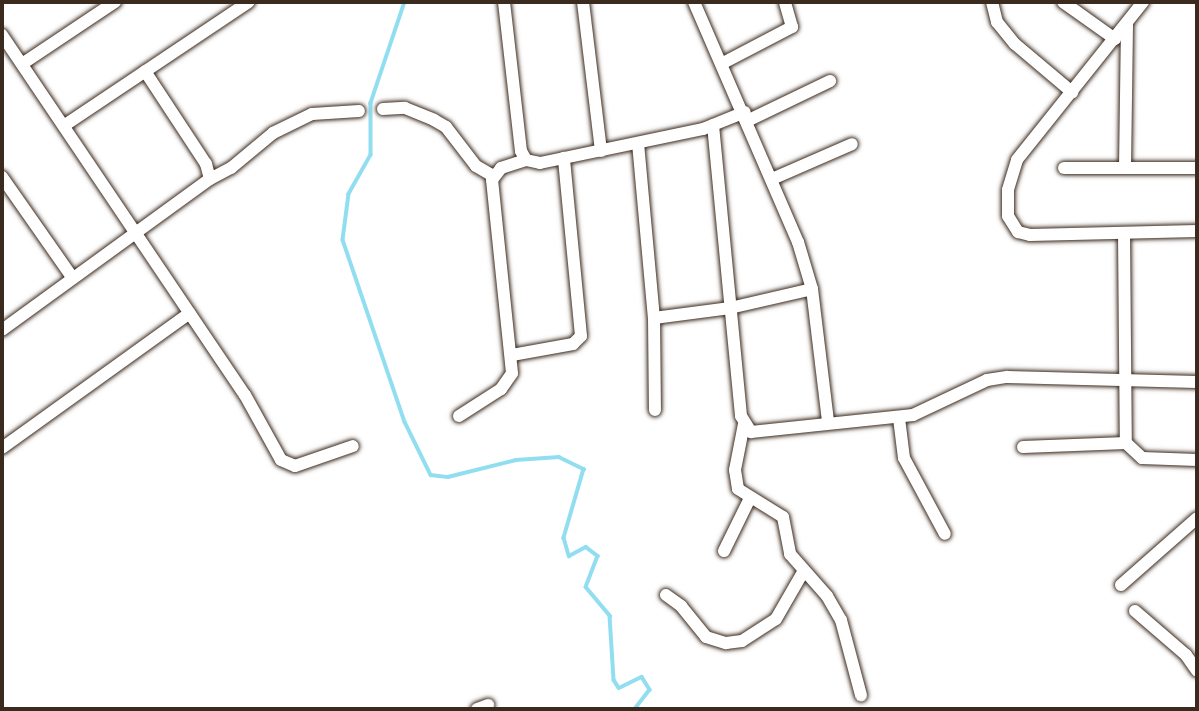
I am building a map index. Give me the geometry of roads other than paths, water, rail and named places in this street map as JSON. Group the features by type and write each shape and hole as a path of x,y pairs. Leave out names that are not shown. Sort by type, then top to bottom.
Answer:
{"street":[{"path":"22,64 95,7 115,2"},
{"path":"65,125 249,2"},
{"path":"504,2 521,151 526,160"},
{"path":"583,2 601,151"},
{"path":"696,2 747,116 812,289 828,421"},
{"path":"723,63 792,27 785,2"},
{"path":"992,2 996,22 1015,44 1072,92"},
{"path":"1063,2 1115,39"},
{"path":"1139,3 1115,39 1017,160 1008,190 1011,225 1030,235 1197,231"},
{"path":"1125,167 1127,22"},
{"path":"2,35 190,313 286,465 354,446"},
{"path":"145,71 206,163 210,178"},
{"path":"493,176 501,168 526,160 540,163 601,151 747,116 830,81"},
{"path":"383,109 405,108 446,127 470,161 493,176"},
{"path":"2,330 210,178 231,168 273,133 312,114 359,111"},
{"path":"713,125 744,424 736,480 743,495 783,517 790,554 803,572 819,585 841,620 861,695"},
{"path":"638,143 654,318 655,410"},
{"path":"772,179 852,144"},
{"path":"512,355 573,344 581,336 565,158"},
{"path":"1064,168 1197,167"},
{"path":"459,416 507,382 512,355 493,176"},
{"path":"2,177 72,277"},
{"path":"1124,233 1126,443"},
{"path":"654,318 730,308 812,289"},
{"path":"2,448 190,313"},
{"path":"744,424 759,433 828,421 839,424 899,418 987,380 1197,382"},
{"path":"899,418 904,458 945,534"},
{"path":"1023,447 1126,443 1142,458 1197,460"},
{"path":"724,551 750,498"},
{"path":"1121,585 1197,518"},
{"path":"666,595 706,636 726,643 742,641 776,619 803,572"},
{"path":"1135,611 1186,654 1197,671"}],"waterway":[{"path":"405,2 371,103 371,155 349,194 343,240 405,422 431,475 448,477 516,460 559,457 584,469 564,538 569,556 586,547 598,556 586,587 610,616 614,680 619,688 642,677 650,690 635,709"}]}
